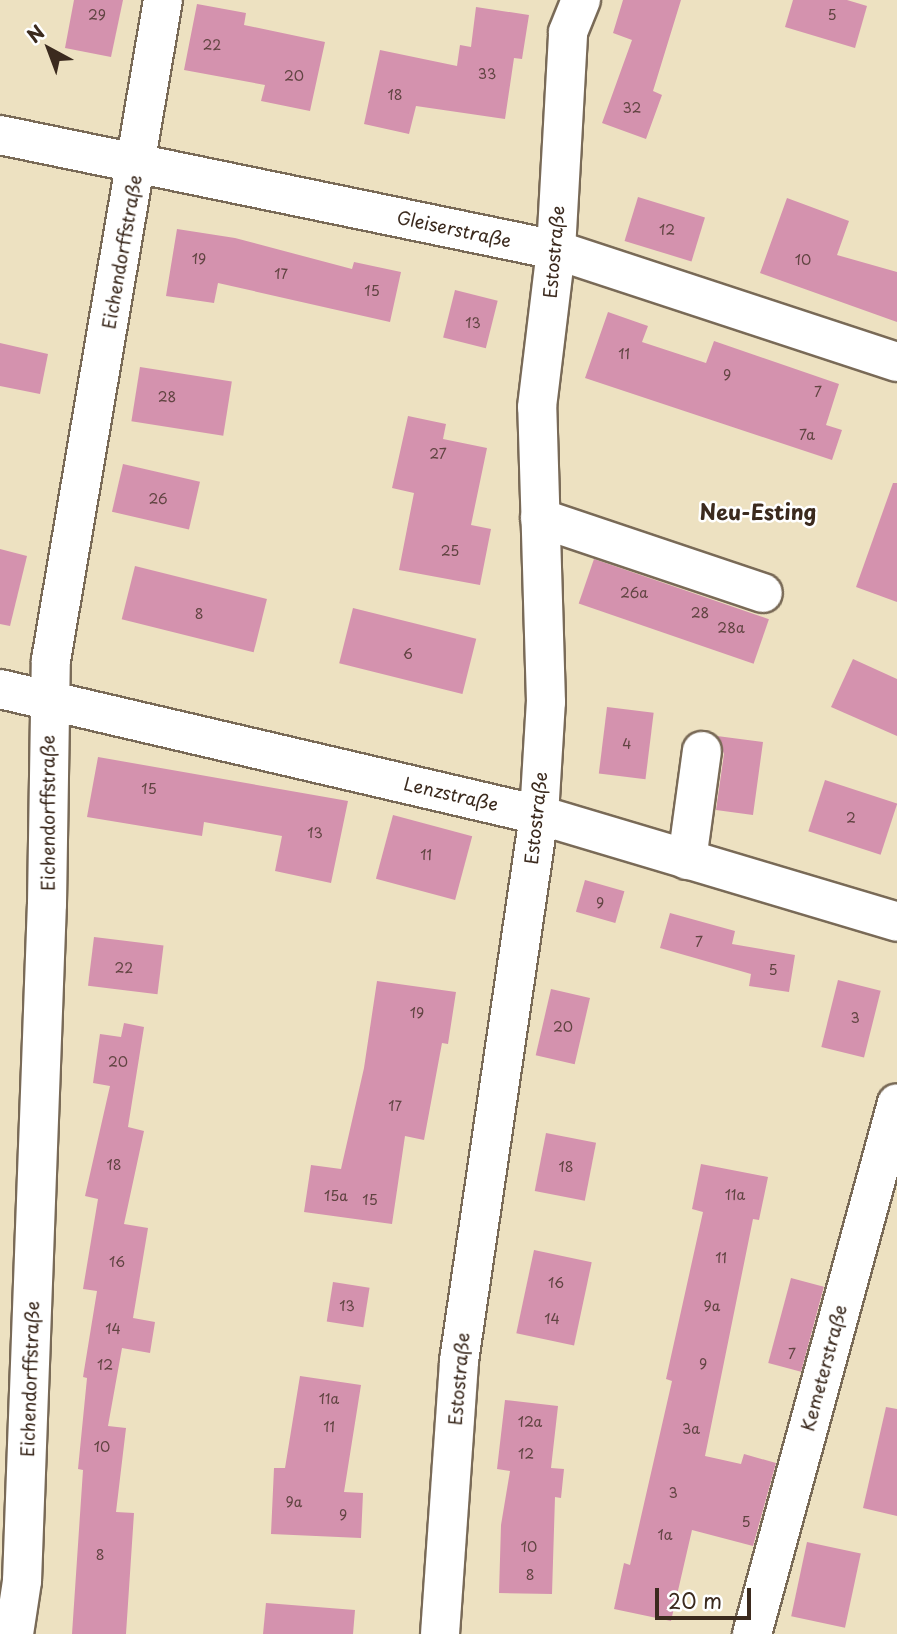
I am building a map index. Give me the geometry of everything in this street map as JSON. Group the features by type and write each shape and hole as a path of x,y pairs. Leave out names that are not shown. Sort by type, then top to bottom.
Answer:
{"street":[{"name":"Eichendorffstraße","path":"14,1634 22,1581 41,1084 51,660 138,164 163,0"},
{"name":"Estostraße","path":"440,1634 459,1362 538,815 547,702 537,407 555,250 568,32 581,0"},
{"name":"Gleiserstraße","path":"0,135 555,250 897,362"},
{"path":"540,518 764,593"},
{"name":"Lenzstraße","path":"0,689 538,815 897,922"},
{"path":"687,860 702,751"},
{"name":"Kemeterstraße","path":"752,1634 897,1103"}],"building":[{"path":"74,0 123,0 111,57 65,48"},
{"path":"623,0 681,0 653,91 662,95 646,139 602,123 632,40 613,33"},
{"path":"793,0 847,0 867,6 855,48 785,27"},
{"path":"197,4 246,13 244,25 325,42 310,111 261,101 265,85 184,70"},
{"path":"476,7 529,15 522,59 514,58 505,119 416,106 409,134 364,124 380,50 457,66 460,45 471,47"},
{"path":"638,197 705,217 691,261 625,241"},
{"path":"787,198 849,221 837,255 897,272 897,322 760,273"},
{"path":"177,229 235,238 352,269 354,262 401,272 390,322 218,283 214,303 166,296"},
{"path":"455,290 498,301 486,348 443,338"},
{"path":"608,312 648,326 642,342 706,363 714,341 839,384 826,425 842,430 832,460 585,378"},
{"path":"0,343 48,354 40,394 0,386"},
{"path":"140,367 232,382 223,436 131,421"},
{"path":"408,416 446,424 443,439 487,448 471,525 491,529 480,585 399,570 414,493 392,488"},
{"path":"123,464 200,482 189,530 112,512"},
{"path":"893,483 897,483 897,602 856,587"},
{"path":"0,549 27,556 10,626 0,624"},
{"path":"594,559 769,619 754,664 579,603"},
{"path":"135,566 267,599 254,652 122,619"},
{"path":"353,608 476,639 462,694 339,663"},
{"path":"853,659 897,679 897,736 831,707"},
{"path":"607,707 654,713 645,779 599,774"},
{"path":"717,736 763,742 753,815 716,810 724,754"},
{"path":"98,757 348,801 331,883 275,871 282,836 204,822 202,836 87,817"},
{"path":"825,780 897,803 881,855 808,831"},
{"path":"393,815 472,836 455,900 376,879"},
{"path":"585,880 624,891 615,923 576,912"},
{"path":"670,913 735,931 732,944 795,955 789,992 749,986 751,974 660,948"},
{"path":"94,937 163,946 158,994 88,986"},
{"path":"838,980 881,991 864,1058 821,1047"},
{"path":"377,981 456,992 448,1044 442,1043 424,1140 405,1136 392,1224 304,1212 311,1165 341,1169 364,1068"},
{"path":"551,989 590,998 575,1064 536,1055"},
{"path":"124,1023 144,1027 128,1127 144,1131 124,1224 148,1228 133,1318 155,1322 150,1353 122,1348 108,1426 126,1428 116,1512 134,1513 126,1634 72,1634 83,1470 78,1469 87,1378 83,1377 97,1291 83,1289 98,1199 85,1196 110,1086 93,1083 100,1034 121,1037"},
{"path":"546,1133 596,1143 585,1201 535,1191"},
{"path":"701,1164 768,1177 759,1220 753,1219 705,1456 741,1464 744,1454 776,1463 753,1546 692,1530 671,1621 614,1609 624,1563 630,1565 672,1381 666,1379 703,1212 692,1209"},
{"path":"534,1250 592,1262 574,1345 516,1333"},
{"path":"791,1278 824,1287 801,1372 768,1363"},
{"path":"333,1282 370,1288 363,1327 327,1322"},
{"path":"300,1376 361,1385 344,1492 363,1493 361,1538 271,1534 274,1468 285,1468"},
{"path":"505,1400 558,1406 551,1468 564,1469 561,1498 555,1497 552,1594 499,1593 501,1525 510,1471 497,1469"},
{"path":"886,1407 897,1409 897,1516 863,1508"},
{"path":"807,1542 861,1553 845,1628 791,1616"},
{"path":"266,1603 355,1610 353,1634 263,1634"}],"district":[{"name":"Neu-Esting","path":"758,511"}]}
